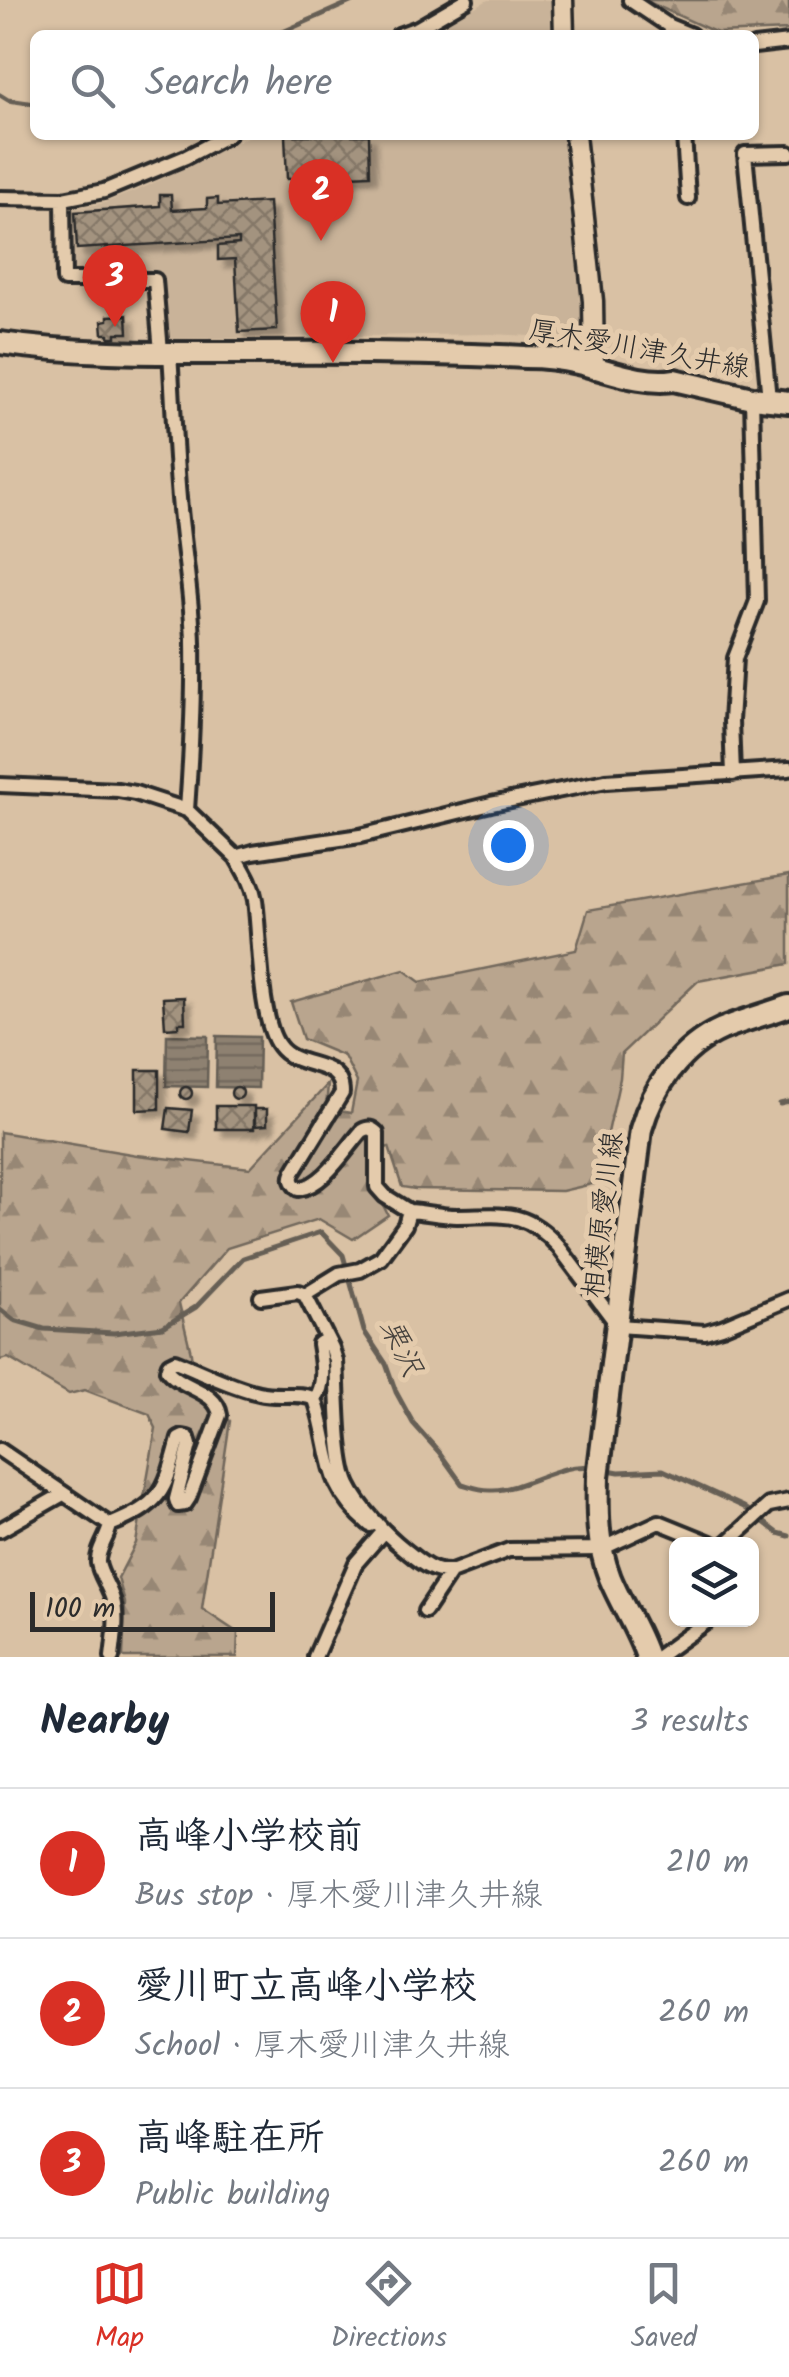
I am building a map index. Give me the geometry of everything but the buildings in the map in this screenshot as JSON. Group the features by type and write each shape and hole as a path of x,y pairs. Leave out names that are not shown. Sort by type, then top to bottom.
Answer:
{"main road":[{"name":"厚木愛川津久井線","path":"0,343 48,350 536,357 770,400"},
{"name":"相模原愛川線","path":"601,1549 596,1518 598,1477 641,1129 647,1108 657,1086 702,1041 721,1030 789,1006"},
{"path":"601,1549 612,1584 648,1657"}],"street":[{"path":"413,30 466,0"},
{"path":"563,0 564,30"},
{"path":"630,0 678,30"},
{"path":"759,45 789,42"},
{"path":"0,198 63,199 104,191 218,140"},
{"path":"576,140 593,301 594,369"},
{"path":"684,140 688,198"},
{"path":"732,774 732,680 757,601 770,400 745,154 789,153"},
{"path":"63,199 64,280 155,280 189,571 193,713 187,810"},
{"path":"754,250 770,248"},
{"path":"236,856 360,836 606,781 789,770"},
{"path":"0,785 136,793 187,810 236,856 250,880 254,897 272,1036 287,1055 329,1069 342,1082 342,1093 291,1176 298,1190 317,1184 362,1131 372,1129 377,1134 377,1188 384,1196 410,1211 454,1216 500,1214 527,1221 558,1246 618,1326 705,1332 789,1299"},
{"path":"305,1295 339,1274 360,1270 381,1258 410,1211"},
{"path":"262,1297 298,1292 305,1295 336,1361 347,1480 380,1528 427,1567 451,1572 509,1550 601,1549 660,1522 696,1537"},
{"path":"315,1400 320,1394 322,1368 319,1344 326,1339"},
{"path":"110,1525 157,1499 183,1437 188,1438 190,1445 176,1499 178,1504 185,1504 189,1498 220,1415 214,1400 173,1379 166,1370 175,1362 252,1392 307,1395 315,1400 332,1474 360,1516 380,1528"},
{"path":"0,1450 110,1525"},
{"path":"0,1530 64,1494"},
{"path":"734,1537 769,1505 789,1501"},
{"path":"110,1525 98,1557 116,1612 112,1657"},
{"path":"315,1657 356,1563 380,1528"},
{"path":"425,1611 451,1572"},
{"path":"658,1657 699,1627"}],"shaded area":[{"path":"488,0 553,0 554,30 433,30"},
{"path":"241,140 564,140 582,323 580,339 570,345 530,336 491,334 164,339 162,274 75,275 69,270 67,212 145,187"},
{"path":"167,1035 208,1036 207,1087 166,1086"},
{"path":"217,1036 259,1037 258,1088 216,1087"}],"green space":[{"path":"644,0 789,0 789,30 710,30"},
{"path":"789,875 789,964 698,981 622,1053 597,1183 562,1191 415,1189 402,1187 389,1147 370,1152 377,1193 388,1215 353,1239 319,1219 227,1248 179,1303 191,1353 193,1384 230,1421 202,1609 238,1633 237,1657 123,1657 125,1603 118,1578 136,1543 156,1428 149,1414 85,1390 69,1394 8,1358 0,1360 0,1132 137,1155 250,1168 328,1084 326,1109 351,1113 357,1082 344,1056 303,1039 291,1002 404,970 420,982 576,950 588,910"}],"waterway":[{"path":"287,30 355,0"},
{"path":"0,95 30,103"},
{"path":"780,1104 789,1102"},
{"name":"栗沢","path":"0,1309 14,1320 44,1329 114,1333 163,1327 196,1307 243,1258 321,1232 343,1255 364,1331 386,1364 413,1423 462,1484 485,1490 505,1489 567,1468 592,1467"},
{"name":"栗沢","path":"603,1469 663,1470 744,1507 778,1533 789,1536"}],"place":[{"name":"愛川町立高峰小学校","path":"321,241"},
{"name":"高峰駐在所","path":"115,327"},
{"name":"高峰小学校前","path":"333,363"}]}
